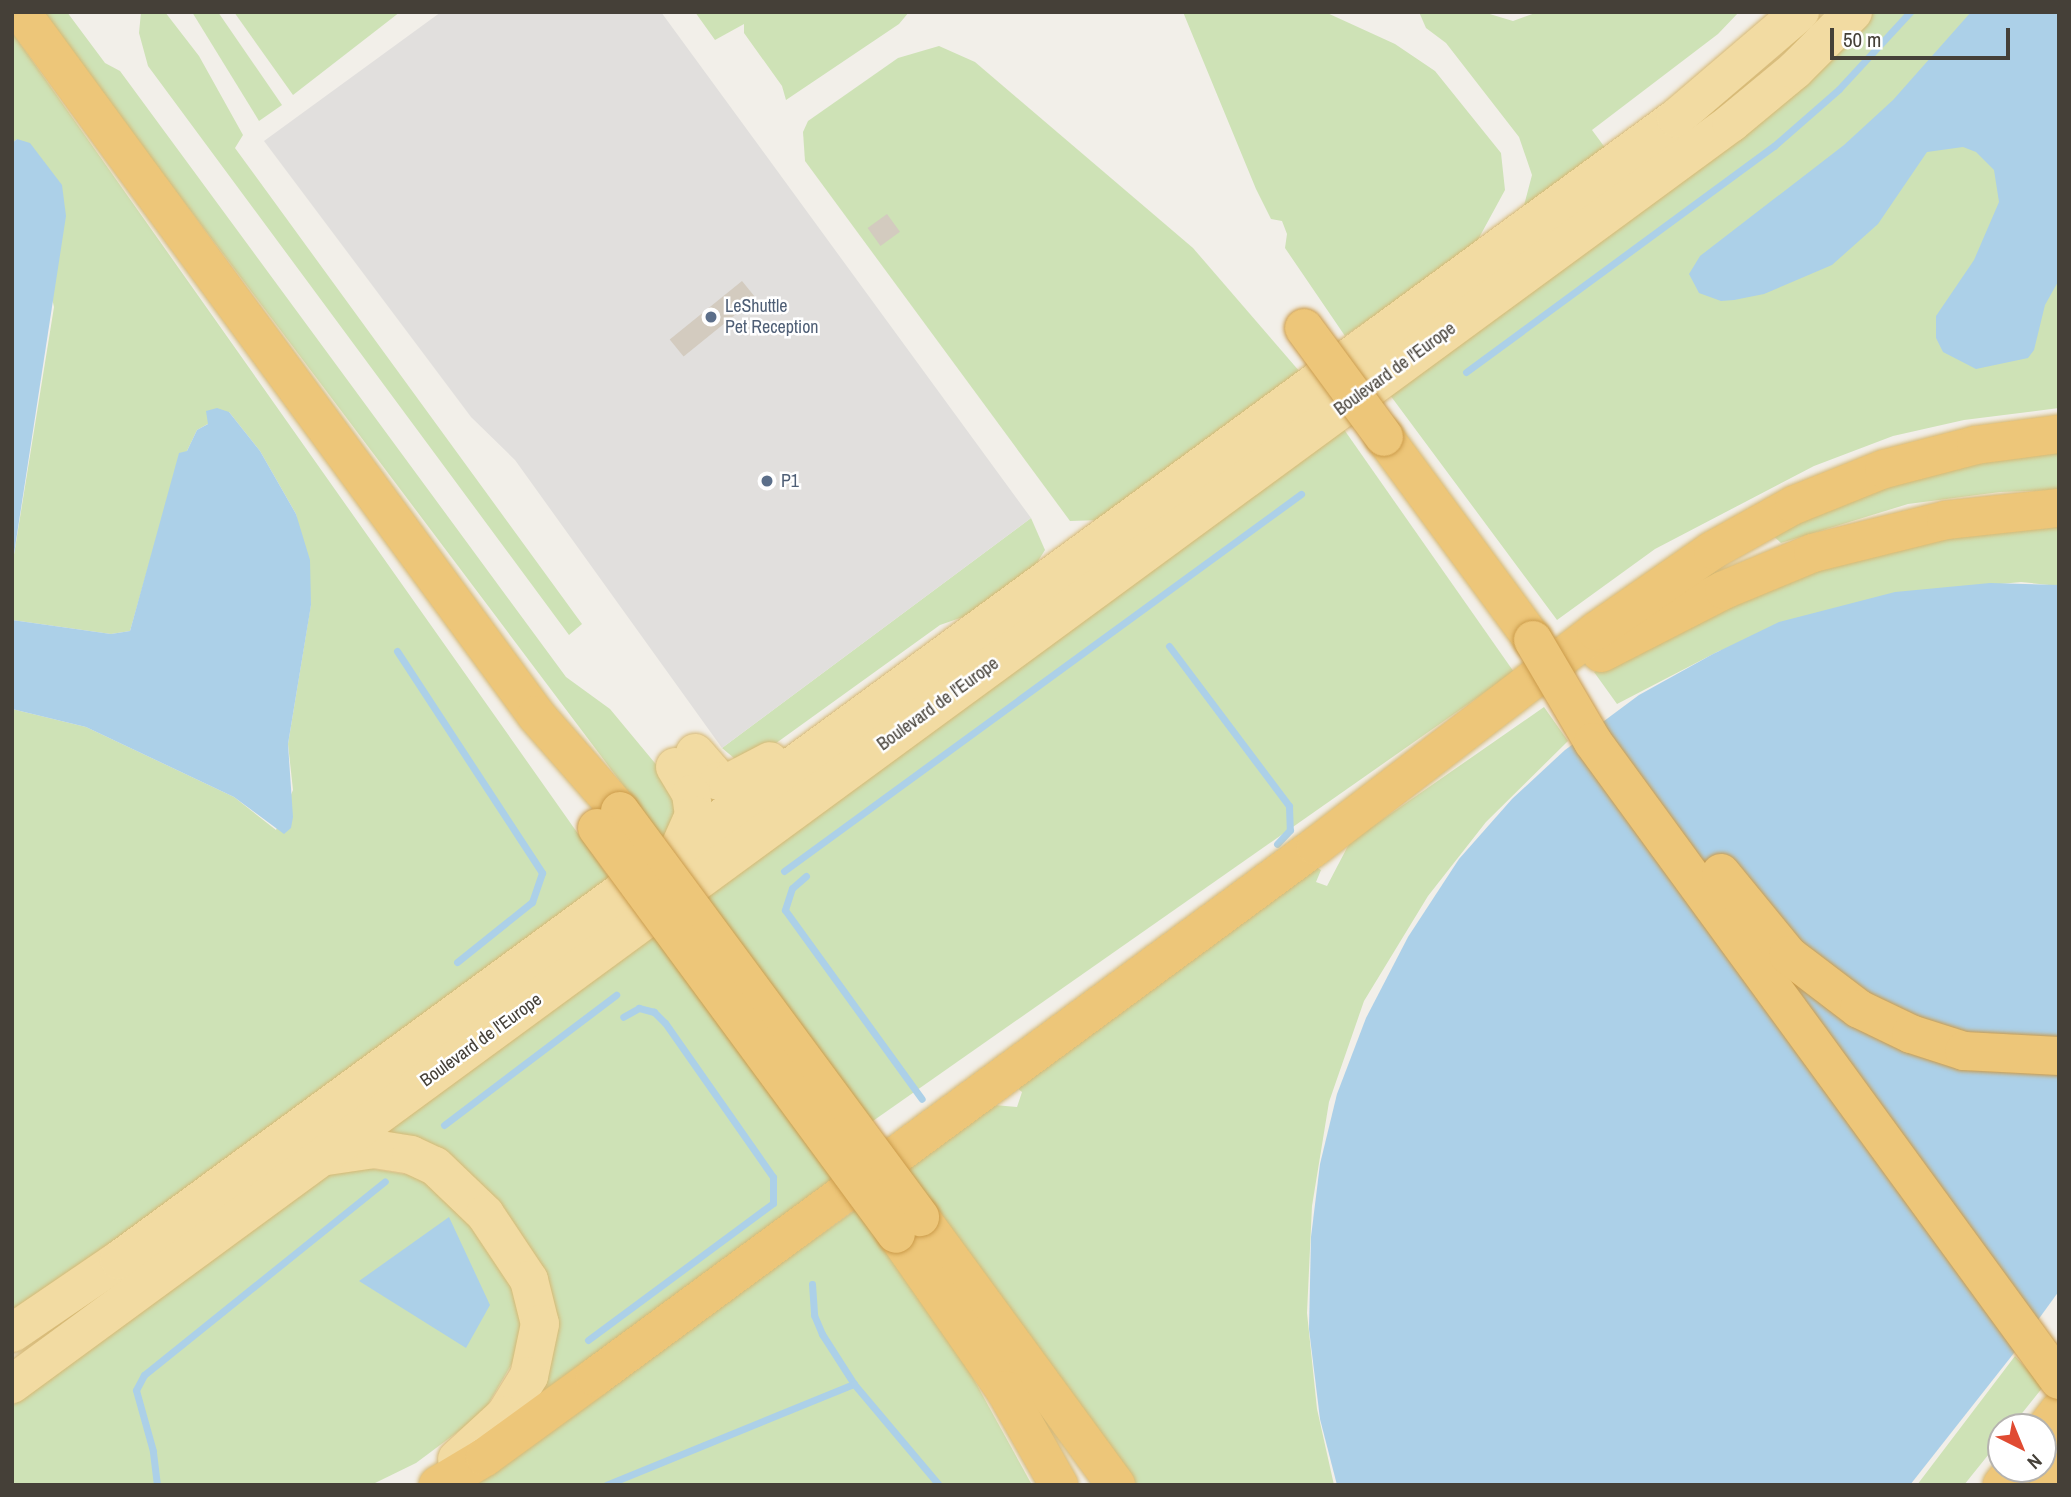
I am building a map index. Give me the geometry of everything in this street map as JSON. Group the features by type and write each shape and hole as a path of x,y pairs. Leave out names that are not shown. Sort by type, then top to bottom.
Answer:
{"highway":[{"path":"21,12 908,1226 1116,1485"},
{"path":"1304,328 1533,640 1593,742 2059,1380"},
{"path":"438,1485 485,1457 596,1377 1316,846 1595,631 1749,527 1884,470 1976,445 2059,434"},
{"path":"1316,846 1560,677 1724,590 1813,553 1872,536 1959,518 2059,508"},
{"path":"1533,640 1592,701 1746,907 1809,975 1859,1009 1938,1045 1989,1055 2059,1056"},
{"path":"908,1226 1059,1485"},
{"path":"2049,1485 2059,1473"}],"main road":[{"name":"Boulevard de l'Europe","path":"12,1333 93,1279 1676,118 1800,12"},
{"name":"Boulevard de l'Europe","path":"12,1384 1731,122 1795,70 1853,12"},
{"path":"679,849 694,814 685,760 719,781 738,781 912,658 995,617"},
{"path":"321,1157 374,1149 411,1155 435,1166 485,1214 519,1260 533,1290 539,1342 522,1392 491,1430 424,1485"}],"green space":[{"path":"41,12 67,12 105,63 120,71 566,677 610,709 674,786 680,808 665,841"},
{"path":"141,12 165,12 199,56 243,135 235,148 582,624 569,635 148,66 139,33"},
{"path":"192,12 218,12 282,105 259,121"},
{"path":"234,12 400,12 293,95"},
{"path":"695,12 909,12 899,24 786,100 782,86 744,33 744,24 715,40"},
{"path":"1183,12 1325,12 1395,44 1435,71 1501,153 1505,190 1474,247 1345,336 1285,248 1287,234 1282,221 1271,219 1256,189"},
{"path":"1419,12 1483,12 1513,21 1538,12 1739,12 1718,34 1592,130 1606,149 1522,213 1532,175 1519,137 1446,43 1426,28"},
{"path":"1869,12 2059,12 2059,408 1964,420 1893,436 1814,466 1655,549 1557,620 1390,395"},
{"path":"12,32 610,879 271,1130 12,1312 12,709 86,727 234,797 276,830 293,790 288,744 311,604 296,514 260,451 229,412 197,430 187,451 159,529 130,631 111,634 12,620 12,567 54,307 17,139 12,143"},
{"path":"939,46 975,62 1193,248 1300,372 1101,520 1070,521 805,161 803,132 808,121 898,58"},
{"path":"1343,428 1514,672 864,1127 693,883"},
{"path":"2059,445 2059,490 2000,492 1908,504 1781,543 1770,533 1891,481"},
{"path":"1031,518 1045,550 1031,572 983,610 940,625 754,759 741,764 722,748"},
{"path":"2059,523 2059,586 2021,582 1927,591 1719,651 1617,704 1594,672 1769,585 1968,528"},
{"path":"1544,707 1568,741 1486,822 1428,896 1364,1001 1329,1102 1312,1206 1307,1313 1317,1409 1334,1485 1137,1485 905,1172 994,1105 1017,1107 1022,1092 1017,1088 1312,865 1321,870 1316,882 1327,886 1350,842"},
{"path":"655,931 837,1180 530,1405 530,1253 375,1138"},
{"path":"337,1163 423,1177 467,1204 522,1295 520,1350 483,1413 416,1463 371,1485 12,1485 12,1406 298,1187"},
{"path":"858,1208 967,1367 1032,1485 470,1485"},
{"path":"2015,1356 2043,1387 2022,1413 1987,1413 1987,1456 1964,1485 1917,1485"}],"shaded area":[{"path":"441,12 661,12 1031,518 722,748 515,460 471,417 264,141"}],"water":[{"path":"1971,12 2059,12 2059,280 2045,305 2034,350 2028,358 1976,369 1943,352 1936,338 1936,316 1974,260 1999,202 1994,170 1976,152 1963,147 1927,152 1878,224 1832,265 1764,294 1721,301 1699,293 1689,274 1700,256 1844,145 1893,100"},
{"path":"17,139 30,143 62,185 66,216 12,567 12,143"},
{"path":"217,408 229,412 260,451 296,514 310,560 311,605 288,744 293,817 291,828 284,834 234,797 86,727 12,709 12,620 111,634 130,631 179,453 187,451 197,430 208,424 206,411"},
{"path":"1990,583 2059,585 2059,1291 1910,1485 1337,1485 1320,1419 1309,1329 1311,1237 1320,1164 1337,1094 1366,1018 1408,937 1459,859 1512,799 1565,750 1639,695 1713,654 1779,622 1895,592"},
{"path":"449,1217 490,1305 466,1348 359,1281"}],"building":[{"path":"887,214 900,232 881,246 868,228"},
{"name":"LeShuttle Pet Reception","path":"742,281 756,298 684,357 670,340"}],"waterway":[{"path":"1466,372 1774,146 1839,89 1910,12"},
{"path":"784,871 1301,494"},
{"path":"1169,646 1289,806 1290,830 1277,844"},
{"path":"397,651 542,873 532,902 457,962"},
{"path":"806,876 792,888 785,910 922,1099"},
{"path":"444,1125 616,995"},
{"path":"588,1340 773,1203 773,1177 665,1023 654,1012 639,1008 623,1017"},
{"path":"157,1485 153,1451 136,1390 144,1375 385,1181"},
{"path":"812,1284 814,1315 822,1334 854,1384"},
{"path":"606,1485 854,1384 939,1485"}],"place":[{"name":"LeShuttle Pet Reception","path":"711,317"},
{"name":"P1","path":"767,481"}]}
